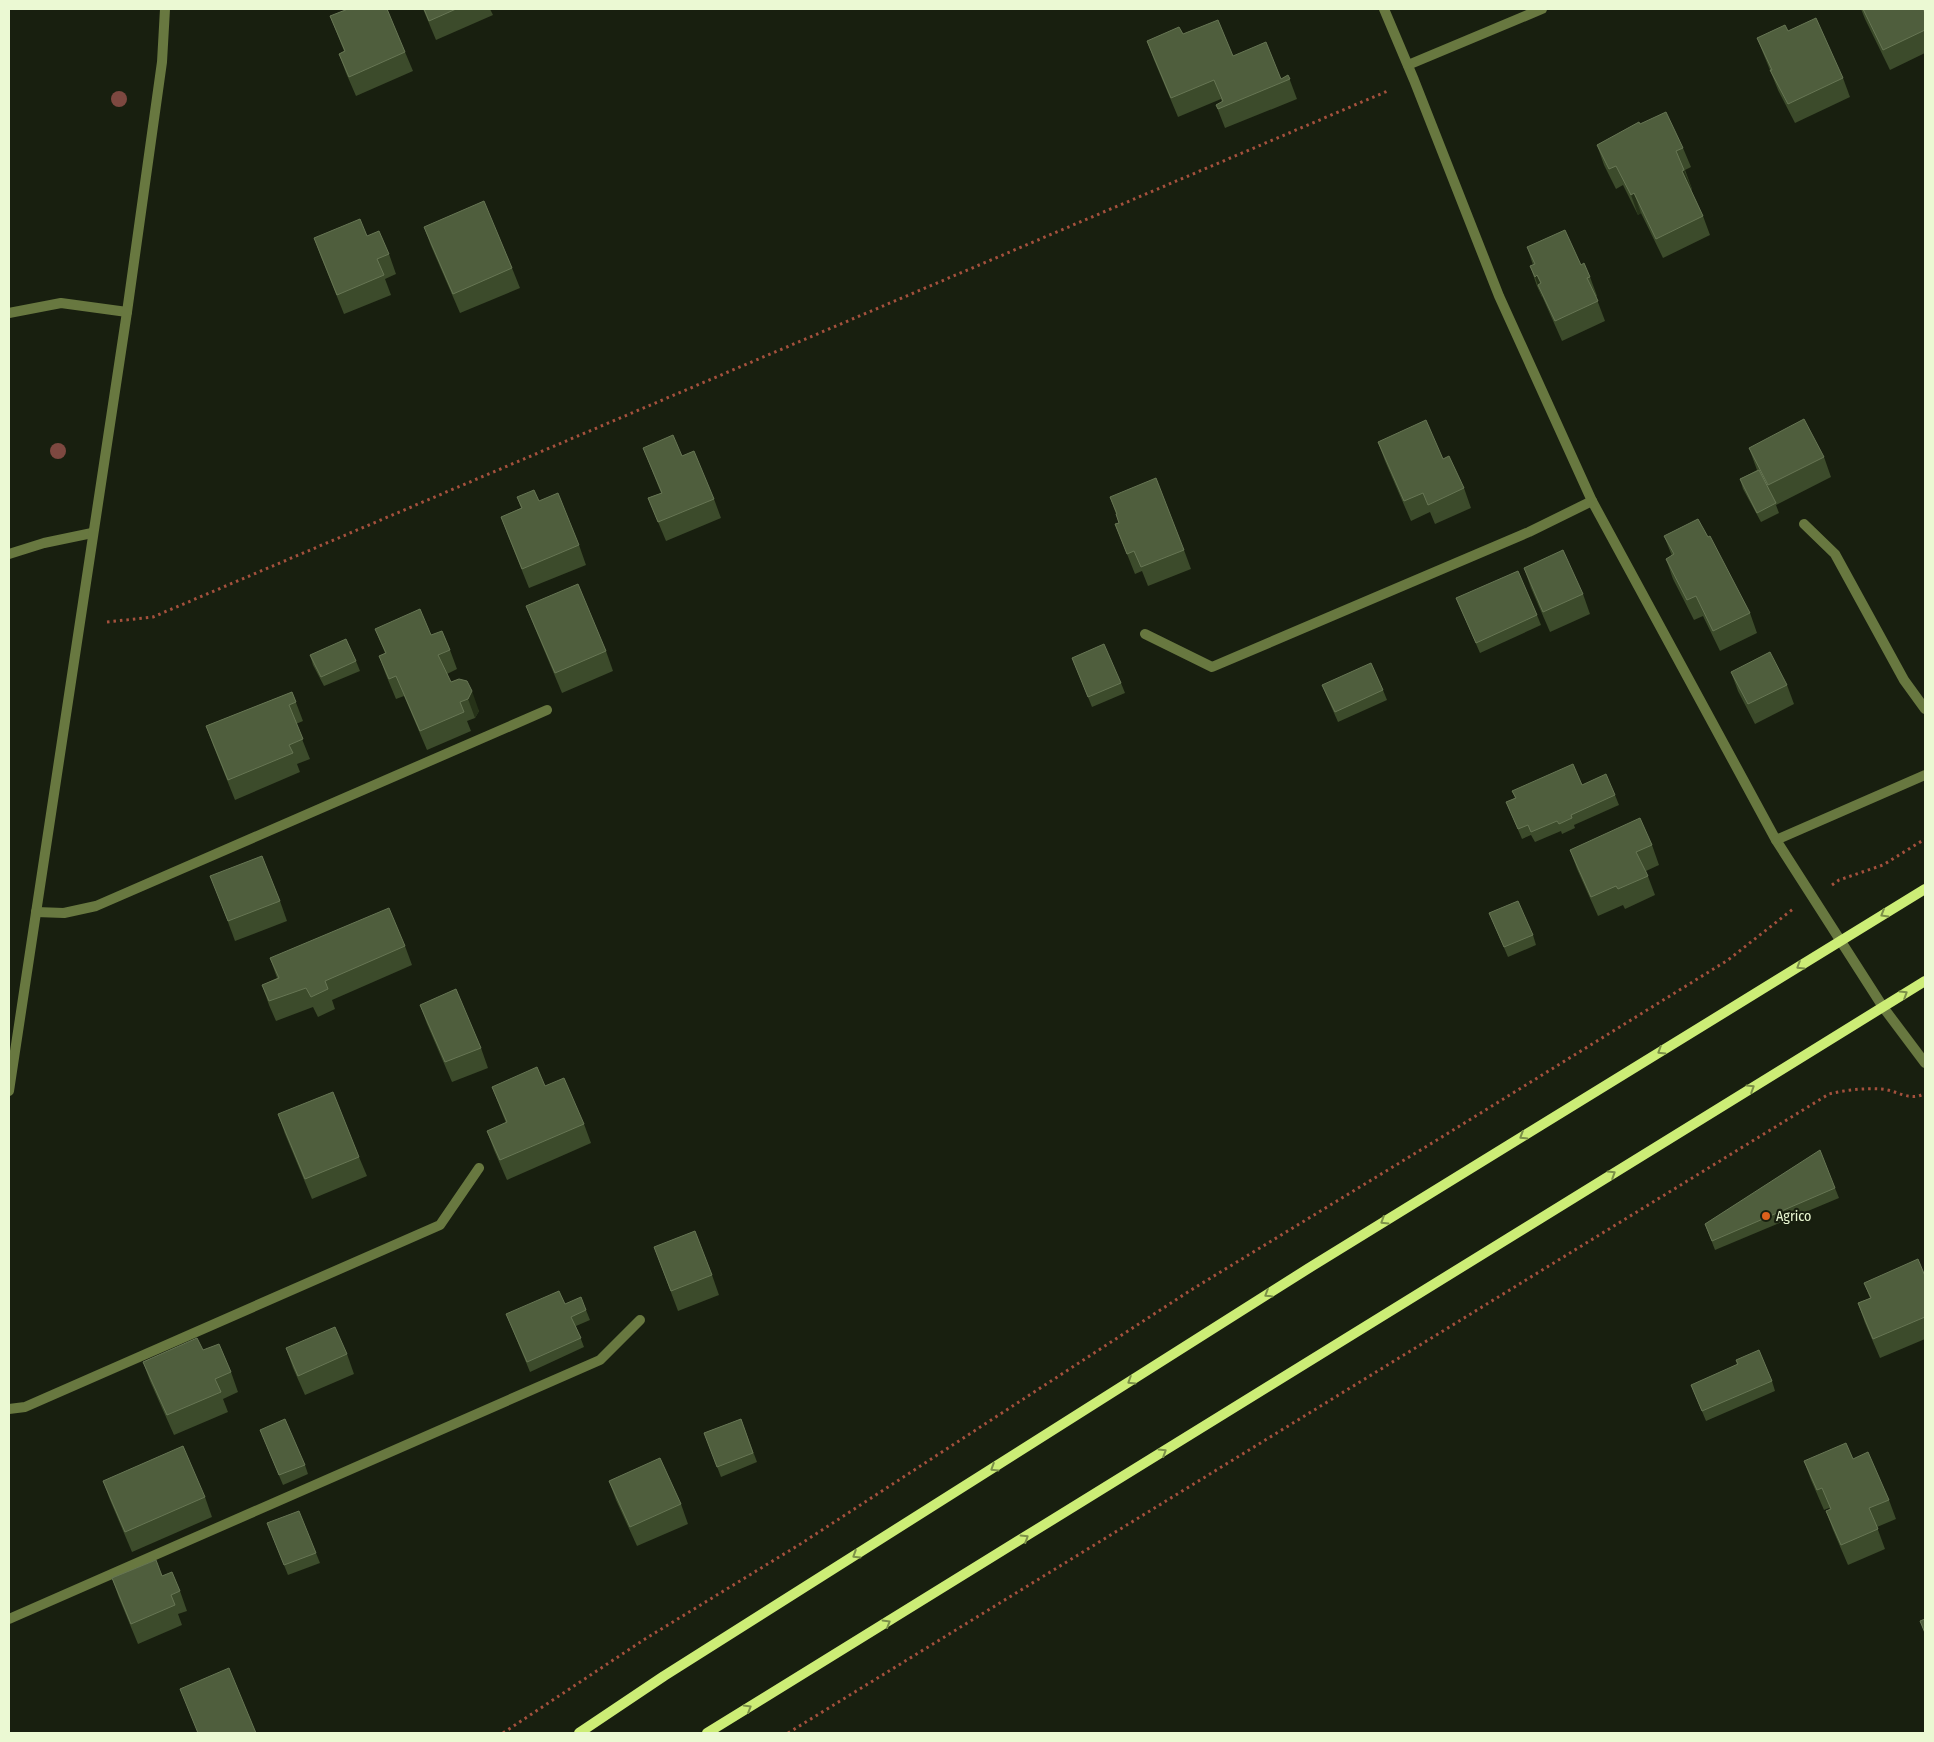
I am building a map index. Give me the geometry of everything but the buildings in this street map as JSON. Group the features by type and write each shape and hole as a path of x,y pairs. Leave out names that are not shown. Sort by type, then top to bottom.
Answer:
{"main road":[{"path":"579,1733 664,1676 1309,1268 1925,889"},
{"path":"707,1733 1925,981"}],"street":[{"path":"9,1091 92,533 127,312 162,62 165,9"},
{"path":"1384,9 1499,296 1592,501 1776,840 1883,1007 1925,1063"},
{"path":"1408,65 1542,9"},
{"path":"9,313 61,303 127,312"},
{"path":"1146,634 1212,667 1529,532 1592,501"},
{"path":"1804,524 1835,554 1904,680 1925,709"},
{"path":"9,554 44,542 92,533"},
{"path":"36,912 64,913 96,906 547,710"},
{"path":"1776,840 1925,775"},
{"path":"9,1408 25,1407 440,1225 479,1168"},
{"path":"9,1620 600,1360 640,1320"}],"path":[{"path":"107,622 153,617 1414,80"},
{"path":"1824,890 1839,880 1883,865 1925,839"},
{"path":"502,1733 645,1639 802,1543 1191,1290 1728,960 1797,906"},
{"path":"788,1733 1829,1094 1882,1088 1910,1097 1920,1097 1925,1093"}],"place":[{"name":"Agrico","path":"1766,1216"}]}
